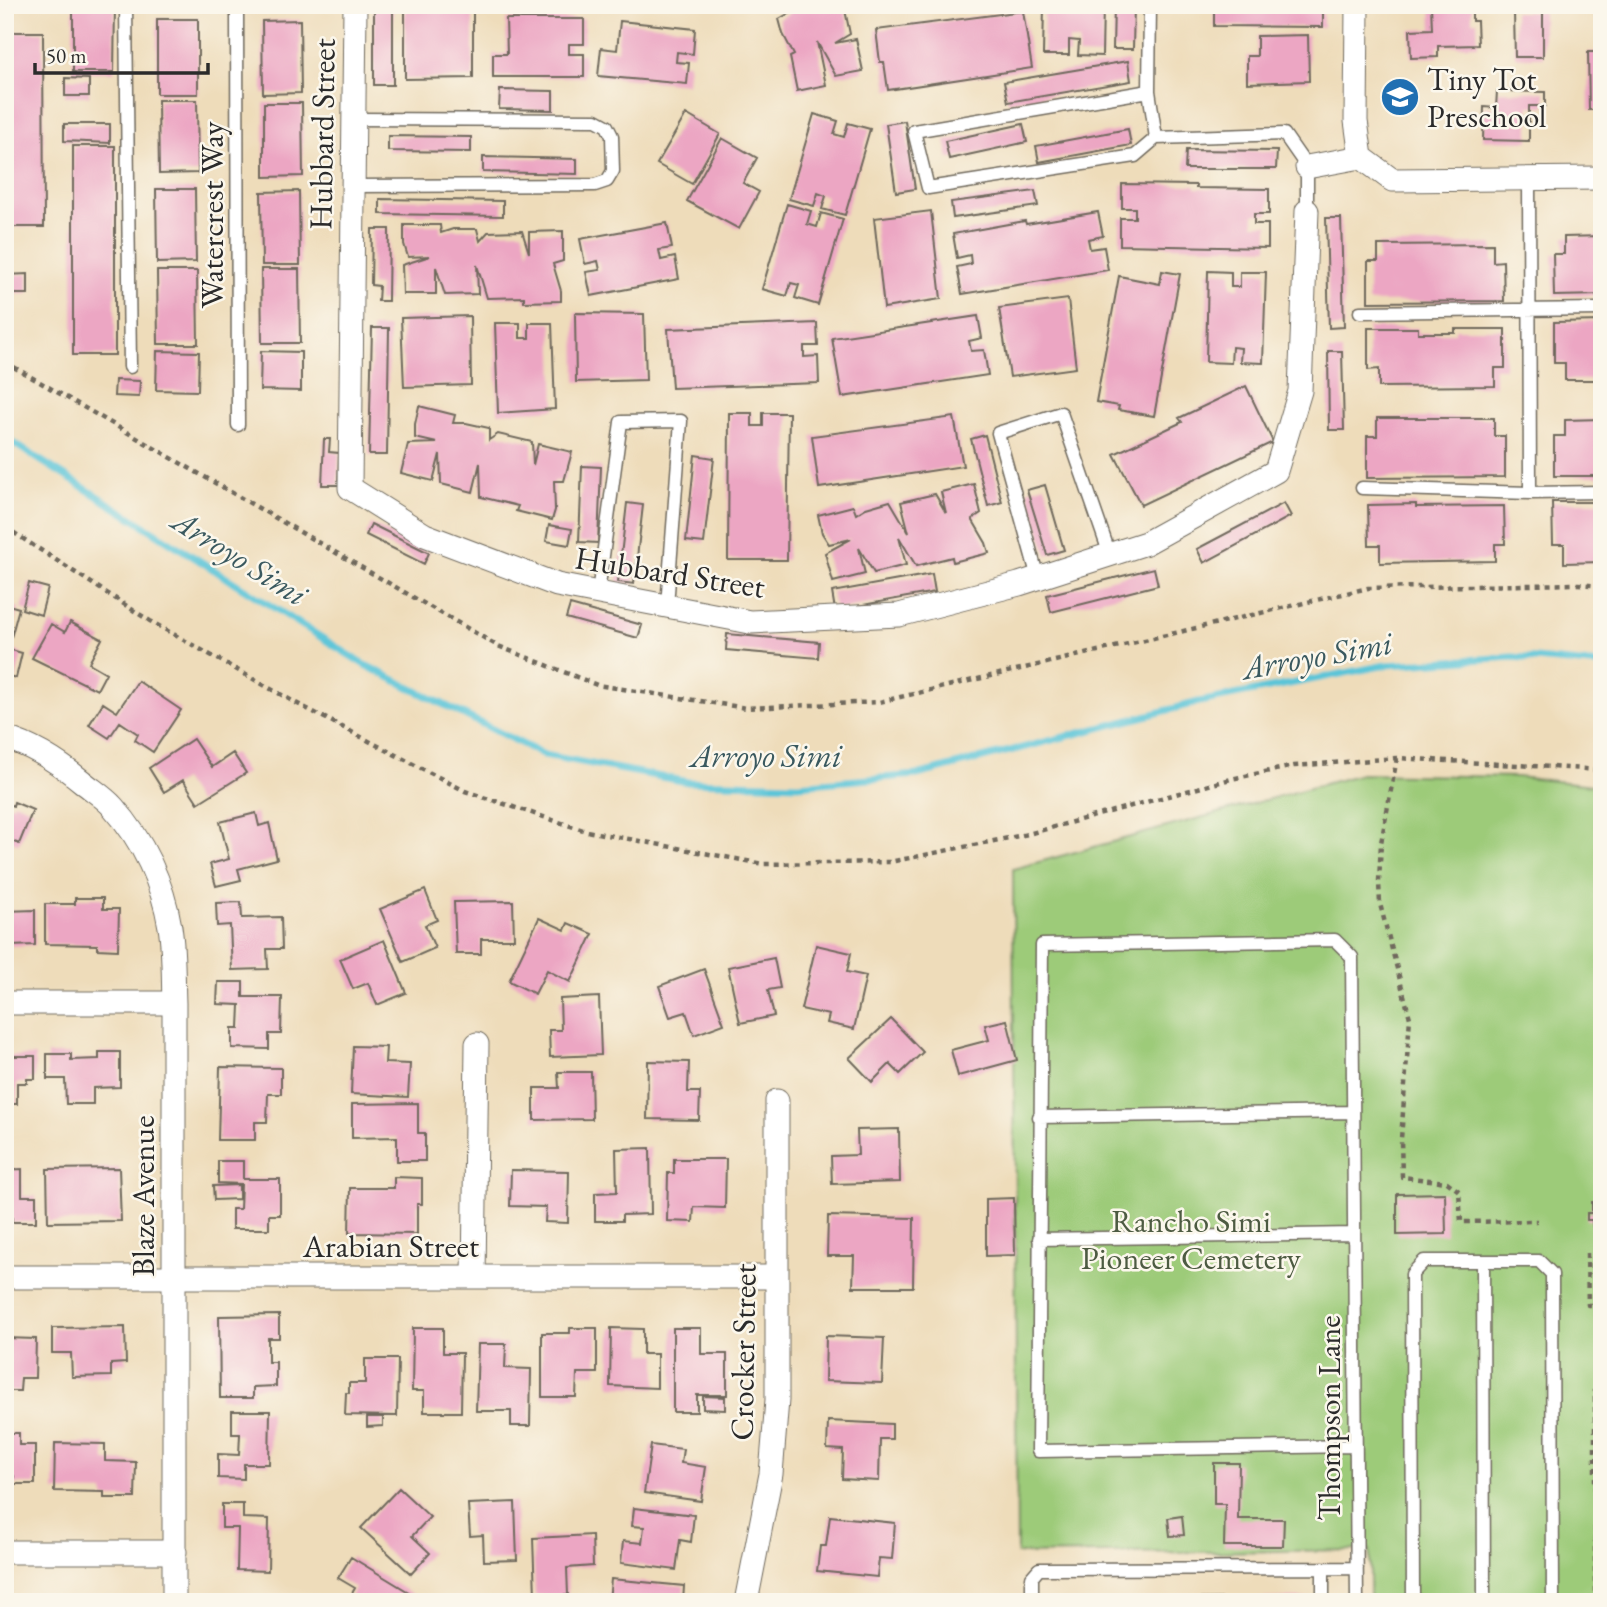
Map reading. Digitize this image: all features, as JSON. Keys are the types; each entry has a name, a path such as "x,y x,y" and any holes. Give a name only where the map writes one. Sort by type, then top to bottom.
{"street":[{"name":"Hubbard Street","path":"355,5 350,488 425,535 556,585 750,622 899,615 1038,578 1146,543 1276,471 1300,391 1307,211"},
{"path":"1357,5 1356,121 1361,157 1392,180 1602,178"},
{"path":"1307,167 1361,157"},
{"name":"Blaze Avenue","path":"5,738 22,743 71,772 112,806 135,835 152,868 163,895 171,930 174,1003 174,1602"},
{"path":"5,1003 174,1003"},
{"path":"474,1278 477,1044"},
{"name":"Crocker Street","path":"746,1602 771,1474 777,1400 777,1101"},
{"name":"Arabian Street","path":"5,1278 777,1278"},
{"path":"5,1552 175,1552"}],"lane":[{"path":"126,5 130,367"},
{"name":"Watercrest Way","path":"237,5 238,425"},
{"path":"1150,5 1149,91 1156,138"},
{"path":"1149,91 914,131 928,188 1135,156 1156,138 1284,134 1307,167 1307,211"},
{"path":"352,186 595,185 607,181 613,171 612,136 607,126 596,120 354,119"},
{"path":"1528,178 1530,493"},
{"path":"1360,312 1602,309"},
{"path":"1038,578 998,433 1060,413 1110,555"},
{"path":"598,593 621,422 681,421 667,606"},
{"path":"1362,488 1530,493 1602,492"},
{"name":"Thompson Lane","path":"1039,1117 1042,945 1335,940 1352,957 1357,1602"},
{"path":"1353,1112 1039,1117 1038,1451 1356,1446"},
{"path":"1039,1239 1354,1234"},
{"path":"1413,1602 1412,1274 1424,1261 1539,1261 1552,1274 1553,1602"},
{"path":"1483,1261 1484,1602"},
{"path":"1323,1568 1323,1602"},
{"path":"1032,1602 1032,1577 1039,1569 1357,1568"}],"path":[{"path":"5,527 150,621 296,703 465,791 586,831 763,864 890,862 1028,834 1231,779 1294,766 1397,758 1602,771"},
{"path":"1397,758 1381,843 1379,882 1380,904 1410,1018 1401,1139 1402,1177 1447,1182 1459,1191 1461,1222 1536,1221"},
{"path":"1587,1253 1588,1305 1602,1305"},
{"path":"1595,1602 1595,1509 1599,1466 1595,1390 1602,1385"},
{"path":"1595,1509 1602,1508"}],"green space":[{"name":"Rancho Simi Pioneer Cemetery","path":"1361,774 1517,777 1602,786 1602,1602 1370,1602 1370,1550 1017,1554 1013,869"}],"building":[{"path":"73,5 115,5 114,72 73,72"},
{"path":"374,5 393,5 393,85 374,85"},
{"path":"804,5 844,5 850,34 835,43 856,39 863,71 836,76 817,42 826,85 797,91 790,57 794,55 779,19"},
{"path":"878,5 915,5 915,7 879,12"},
{"path":"1044,5 1103,5 1102,56 1078,55 1079,41 1069,40 1069,55 1043,55"},
{"path":"1114,5 1134,5 1133,49 1113,49"},
{"path":"1214,5 1323,6 1323,27 1214,26"},
{"path":"1431,5 1472,5 1472,21 1477,21 1478,45 1438,46 1438,57 1411,58 1410,30 1432,29"},
{"path":"473,9 473,78 405,79 405,10"},
{"path":"1023,11 1032,68 888,90 884,62 880,62 876,30"},
{"path":"1514,12 1543,12 1543,57 1515,57"},
{"path":"157,19 198,19 198,94 157,94"},
{"path":"506,19 584,19 584,44 569,44 569,54 584,54 584,77 493,77 493,54 507,54"},
{"path":"300,20 301,93 263,94 262,21"},
{"path":"620,21 695,29 693,54 677,52 676,62 689,63 687,84 598,76 601,48 617,50"},
{"path":"5,32 43,32 44,227 5,227"},
{"path":"1308,35 1309,81 1247,83 1247,56 1257,56 1257,36"},
{"path":"1588,52 1602,52 1602,110 1589,110"},
{"path":"1128,61 1131,81 1008,102 1004,82"},
{"path":"65,78 89,79 89,96 65,96"},
{"path":"500,90 553,91 553,110 499,109"},
{"path":"1497,91 1545,92 1545,106 1529,106 1529,141 1483,140 1484,107 1496,108"},
{"path":"158,100 197,100 198,173 159,174"},
{"path":"264,103 302,103 303,176 264,177"},
{"path":"686,114 720,134 692,184 657,164"},
{"path":"814,114 838,121 834,134 844,137 848,123 870,129 845,215 822,209 826,196 818,193 814,206 789,199"},
{"path":"905,121 915,189 896,192 886,124"},
{"path":"64,124 110,124 110,143 64,141"},
{"path":"1023,124 1027,142 949,159 945,141"},
{"path":"1128,129 1131,145 1039,162 1036,146"},
{"path":"388,136 471,137 471,152 388,151"},
{"path":"722,138 757,158 743,183 759,192 739,229 687,201"},
{"path":"73,146 115,146 115,355 73,355"},
{"path":"1186,150 1277,151 1276,169 1185,169"},
{"path":"483,157 577,159 577,174 483,172"},
{"path":"1122,184 1269,189 1269,214 1254,214 1254,224 1268,224 1268,248 1120,245 1120,218 1135,218 1135,208 1122,208"},
{"path":"156,189 195,189 196,262 157,263"},
{"path":"299,191 300,265 262,265 261,192"},
{"path":"1035,191 1038,206 953,218 951,202"},
{"path":"380,199 503,201 503,216 380,214"},
{"path":"787,204 811,211 807,224 817,227 821,213 843,219 818,305 795,298 799,285 791,283 787,296 762,289"},
{"path":"931,211 941,299 884,308 874,218"},
{"path":"1098,212 1103,236 1088,239 1090,249 1104,247 1108,270 962,294 957,267 971,264 970,255 957,258 953,234"},
{"path":"1326,218 1341,218 1344,327 1329,328"},
{"path":"667,223 672,248 659,250 661,260 675,257 679,279 591,296 586,272 600,270 598,261 585,264 580,239"},
{"path":"404,225 440,225 441,233 453,229 477,229 480,241 488,232 522,231 529,253 529,232 563,231 563,261 553,264 561,291 561,301 524,302 524,297 487,298 477,265 478,294 445,295 436,267 436,294 403,294 402,265 430,256 408,257 404,244"},
{"path":"372,229 389,229 388,301 378,301 379,286 371,285"},
{"path":"1602,236 1602,295 1554,296 1553,254 1564,254 1564,237"},
{"path":"1493,244 1493,262 1503,261 1504,301 1368,302 1368,261 1378,261 1378,245"},
{"path":"261,269 299,269 300,343 262,343"},
{"path":"157,271 197,271 198,344 158,344"},
{"path":"1162,271 1180,274 1154,416 1118,410 1119,406 1096,402 1119,276 1160,284"},
{"path":"1208,271 1231,272 1231,287 1240,287 1240,272 1266,272 1263,363 1240,362 1241,348 1232,347 1231,363 1206,362"},
{"path":"28,274 28,294 5,294 5,275"},
{"path":"1068,299 1076,368 1010,377 999,308"},
{"path":"575,313 644,314 646,380 576,382"},
{"path":"470,316 471,385 404,387 401,318"},
{"path":"978,316 982,338 969,341 971,351 984,350 988,375 842,397 832,338"},
{"path":"1602,321 1602,380 1565,380 1565,363 1554,363 1554,322"},
{"path":"495,323 520,323 520,338 529,338 529,323 552,323 555,409 498,413"},
{"path":"817,323 818,346 804,346 804,357 818,356 819,383 672,388 668,329"},
{"path":"372,328 389,328 387,455 369,455"},
{"path":"1368,328 1418,328 1418,333 1455,333 1455,329 1505,329 1505,368 1495,368 1495,386 1379,387 1379,369 1368,370"},
{"path":"157,351 199,352 198,391 156,390"},
{"path":"261,351 301,352 301,391 260,390"},
{"path":"1328,351 1342,351 1344,430 1329,430"},
{"path":"115,380 140,381 139,397 114,396"},
{"path":"1246,386 1273,442 1141,505 1114,454 1182,422 1179,418"},
{"path":"419,406 455,415 453,423 489,428 489,440 498,434 532,442 533,465 538,444 572,452 564,481 554,481 555,510 552,520 516,511 518,506 481,497 480,463 473,492 441,484 440,454 433,481 401,473 408,444 437,443 415,438"},
{"path":"729,413 752,413 752,426 763,426 763,413 789,413 787,560 728,560"},
{"path":"954,417 963,466 819,488 812,436"},
{"path":"1377,418 1494,418 1494,436 1505,436 1505,477 1367,478 1367,436 1377,436"},
{"path":"1602,419 1602,476 1554,476 1554,436 1565,436 1565,420"},
{"path":"985,435 1002,502 988,506 971,439"},
{"path":"324,439 330,439 329,452 339,453 338,485 322,485"},
{"path":"695,455 714,458 704,543 686,541"},
{"path":"582,466 601,467 598,543 579,542"},
{"path":"974,484 981,513 972,519 989,553 953,562 952,557 916,566 899,537 906,565 874,573 859,548 865,574 833,582 825,553 851,539 829,544 822,533 818,515 853,506 856,514 890,501 909,533 901,502 935,494 946,513 941,492"},
{"path":"1045,485 1064,550 1047,555 1027,490"},
{"path":"1552,502 1602,502 1602,562 1564,563 1564,544 1553,544"},
{"path":"627,503 643,505 634,584 618,582"},
{"path":"1284,503 1291,516 1204,563 1197,549"},
{"path":"1416,504 1416,507 1504,506 1505,544 1495,544 1495,561 1380,563 1380,545 1369,545 1368,505"},
{"path":"371,524 429,553 424,564 366,535"},
{"path":"549,525 572,529 569,545 546,541"},
{"path":"1154,568 1158,585 1051,612 1047,595"},
{"path":"932,574 935,592 835,610 832,592"},
{"path":"29,583 48,588 41,615 22,609"},
{"path":"5,604 19,608 8,649 22,653 16,678 5,675"},
{"path":"570,605 642,625 638,638 566,618"},
{"path":"70,622 102,639 89,663 106,673 97,690 32,658 51,624 65,632"},
{"path":"727,634 819,642 818,658 726,650"},
{"path":"138,681 181,710 153,752 135,740 138,734 120,722 109,738 89,725 103,703 117,712"},
{"path":"193,739 212,767 233,753 246,773 198,803 183,780 164,792 149,768"},
{"path":"14,802 33,810 19,844 5,838 5,803 13,806"},
{"path":"256,813 259,826 269,823 277,859 238,869 241,880 216,886 210,864 229,859 220,822"},
{"path":"425,890 437,920 425,925 435,948 403,962 380,909"},
{"path":"75,898 103,898 103,909 119,909 118,950 97,949 97,945 45,944 45,904 75,904"},
{"path":"513,901 514,939 481,939 481,954 456,954 454,902"},
{"path":"241,902 242,918 281,917 282,949 267,949 268,969 232,970 230,925 217,926 216,903"},
{"path":"35,910 35,945 11,946 10,939 5,939 5,911"},
{"path":"539,918 565,930 568,923 593,934 570,982 547,970 535,994 509,981"},
{"path":"384,940 406,993 377,1005 368,983 353,989 340,959"},
{"path":"816,945 851,953 847,972 866,976 854,1029 827,1023 829,1015 801,1009"},
{"path":"774,958 780,988 768,990 774,1016 740,1023 728,967"},
{"path":"704,969 724,1024 694,1035 686,1012 670,1017 659,986"},
{"path":"218,982 243,982 243,997 282,997 281,1034 269,1034 269,1049 232,1048 232,1028 239,1028 240,1005 217,1004"},
{"path":"599,997 601,1055 550,1057 549,1030 561,1030 560,999"},
{"path":"891,1019 923,1052 900,1074 890,1064 872,1082 849,1058"},
{"path":"1007,1020 1017,1060 958,1076 951,1050 989,1040 985,1025"},
{"path":"353,1046 386,1047 385,1063 410,1064 408,1097 351,1094"},
{"path":"99,1052 120,1052 120,1087 93,1088 93,1104 66,1104 65,1079 47,1079 47,1054 71,1054 71,1060 99,1059"},
{"path":"5,1056 35,1056 35,1079 27,1079 27,1083 17,1083 17,1104 5,1104"},
{"path":"648,1061 689,1062 688,1092 700,1092 699,1120 647,1119"},
{"path":"220,1067 281,1068 281,1094 268,1094 267,1122 255,1122 255,1140 218,1140"},
{"path":"558,1072 591,1072 592,1119 534,1120 534,1088 559,1088"},
{"path":"418,1103 418,1133 425,1133 425,1161 397,1161 397,1137 352,1138 352,1104"},
{"path":"899,1129 900,1182 832,1184 831,1156 858,1155 857,1130"},
{"path":"650,1148 651,1214 622,1215 622,1221 595,1221 595,1193 617,1192 616,1149"},
{"path":"674,1159 726,1159 725,1208 694,1207 693,1222 667,1221 668,1173 674,1173"},
{"path":"218,1161 243,1161 243,1179 280,1179 280,1215 269,1215 269,1229 232,1229 232,1209 240,1209 241,1184 218,1183"},
{"path":"119,1168 121,1221 48,1222 47,1169"},
{"path":"22,1169 22,1196 36,1196 36,1222 12,1222 12,1200 5,1200 5,1170"},
{"path":"511,1170 569,1171 568,1223 545,1222 546,1207 510,1206"},
{"path":"394,1177 422,1178 422,1204 417,1204 417,1234 349,1233 350,1188 394,1188"},
{"path":"239,1185 239,1199 214,1200 213,1186"},
{"path":"1445,1193 1446,1234 1397,1235 1397,1194"},
{"path":"1014,1198 1015,1255 986,1256 986,1199"},
{"path":"1592,1202 1602,1202 1602,1229 1593,1229 1592,1220 1587,1220 1587,1213 1592,1213"},
{"path":"828,1216 914,1218 913,1287 853,1287 854,1256 827,1256"},
{"path":"279,1315 279,1338 268,1338 268,1362 276,1362 276,1386 253,1387 253,1398 220,1398 219,1316"},
{"path":"125,1327 126,1363 111,1364 111,1376 72,1377 71,1353 52,1353 52,1328"},
{"path":"413,1328 443,1328 443,1353 462,1353 461,1412 424,1412 424,1391 412,1391"},
{"path":"570,1328 597,1328 597,1373 577,1373 576,1397 542,1397 542,1333 570,1333"},
{"path":"611,1328 643,1329 643,1354 657,1354 657,1388 610,1386"},
{"path":"673,1328 701,1328 701,1354 727,1354 727,1395 697,1395 697,1412 673,1412"},
{"path":"826,1336 884,1338 882,1383 825,1381"},
{"path":"5,1338 36,1339 35,1378 21,1378 20,1391 5,1391"},
{"path":"478,1344 506,1344 505,1368 531,1369 530,1426 511,1426 511,1411 476,1411"},
{"path":"365,1359 398,1359 397,1416 345,1415 349,1383 365,1383"},
{"path":"703,1396 725,1397 725,1410 703,1409"},
{"path":"232,1411 270,1411 269,1464 244,1464 244,1479 218,1478 218,1454 239,1455 240,1434 232,1434"},
{"path":"367,1417 383,1417 383,1426 367,1427"},
{"path":"828,1421 892,1424 892,1439 880,1439 879,1481 842,1479 843,1450 827,1449"},
{"path":"5,1433 19,1433 19,1445 35,1445 35,1484 14,1484 14,1476 5,1476"},
{"path":"55,1443 105,1444 105,1461 136,1462 135,1498 104,1498 104,1492 54,1491"},
{"path":"651,1445 683,1449 681,1463 706,1467 701,1501 644,1493"},
{"path":"1214,1463 1239,1463 1238,1519 1284,1519 1283,1546 1224,1546 1225,1504 1214,1504"},
{"path":"399,1488 430,1517 412,1536 430,1553 411,1574 361,1528"},
{"path":"515,1502 517,1560 484,1561 483,1535 470,1536 468,1504"},
{"path":"222,1504 243,1504 243,1518 269,1519 268,1571 237,1570 238,1528 222,1528"},
{"path":"634,1508 694,1515 691,1542 680,1540 676,1570 621,1563 623,1541 642,1543 644,1527 632,1526"},
{"path":"830,1516 895,1523 892,1559 879,1558 877,1577 817,1571 820,1546 826,1546"},
{"path":"1182,1516 1184,1535 1170,1536 1168,1518"},
{"path":"592,1535 593,1566 567,1568 568,1595 535,1596 533,1538"},
{"path":"351,1557 425,1602 347,1602 355,1588 338,1578"},
{"path":"611,1579 684,1586 683,1602 609,1602"},
{"path":"269,1597 269,1602 231,1602 231,1598"},
{"path":"1314,1598 1314,1602 1145,1602 1145,1599"}],"waterway":[{"name":"Arroyo Simi","path":"5,438 365,665 544,755 688,782 798,785 917,775 1199,702 1386,665 1513,657 1602,665"}],"place":[{"name":"Tiny Tot Preschool","path":"1400,97"}]}
